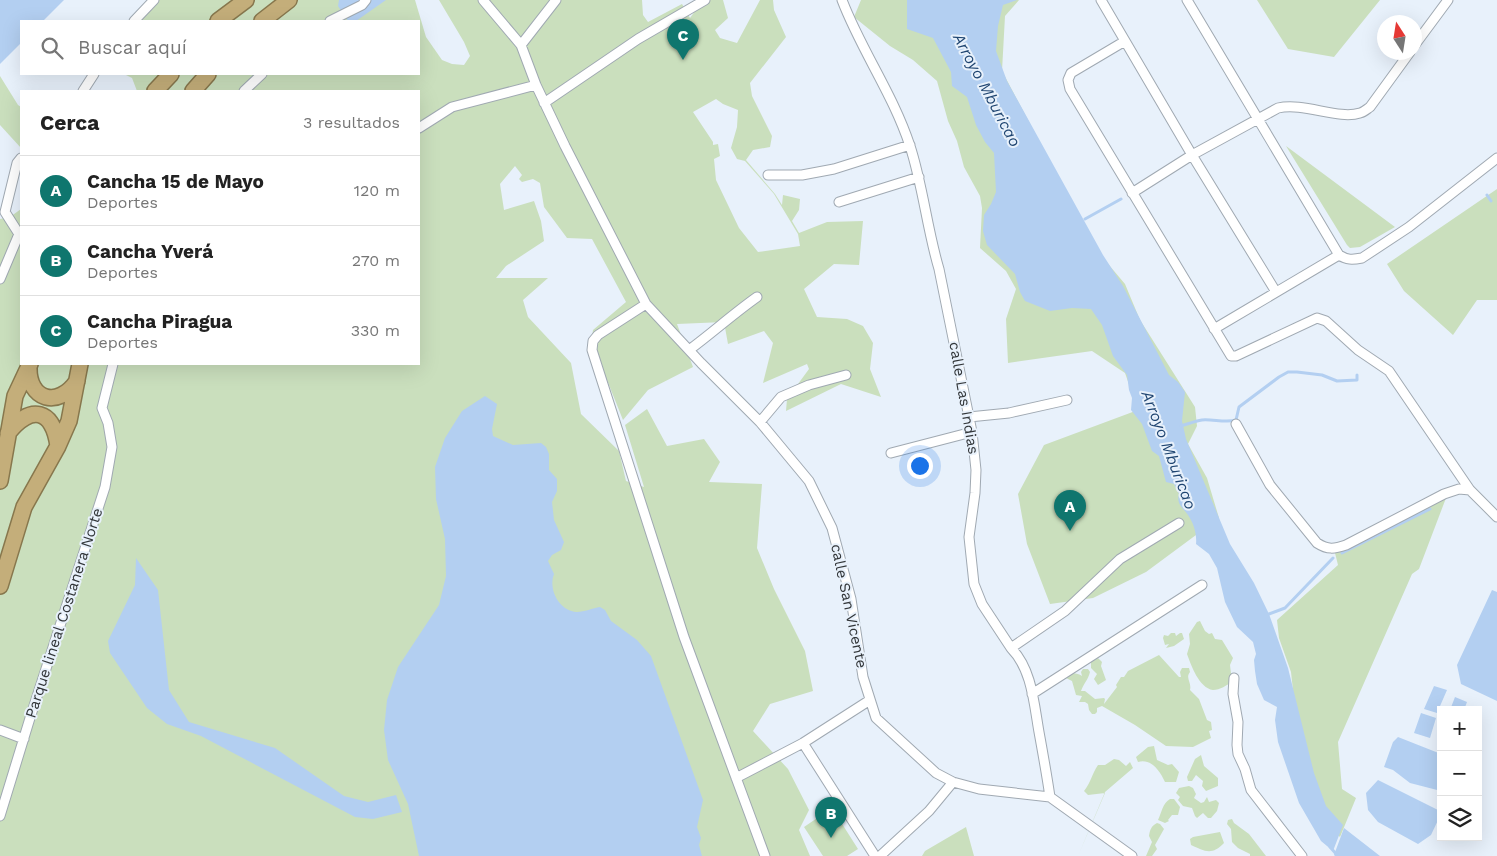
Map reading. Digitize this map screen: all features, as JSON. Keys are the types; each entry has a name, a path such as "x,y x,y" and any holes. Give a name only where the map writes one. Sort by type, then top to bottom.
{"highway":[{"path":"219,20 246,0"},
{"path":"263,20 289,0"},
{"path":"156,90 170,75"},
{"path":"194,90 207,75"},
{"path":"29,365 29,376 32,386 40,394 50,398 65,395 77,380"},
{"path":"0,481 15,396 29,365"},
{"path":"0,586 24,507 58,446 69,421 80,365"},
{"path":"8,433 17,422 26,417 35,414 44,416 52,423 57,433 58,446"}],"street":[{"path":"135,20 154,0"},
{"path":"332,20 362,5 366,0"},
{"path":"483,0 521,44 556,0"},
{"path":"544,103 638,39 705,0"},
{"name":"calle Las Indias","path":"842,0 860,43 884,85 910,145 919,177 931,243 972,432 976,470 976,493 969,536 974,584 982,604 1017,654 1026,672 1032,694 1050,797"},
{"path":"1101,0 1192,155 1276,292"},
{"path":"1187,0 1338,255 1346,259 1362,258 1409,227 1497,158"},
{"path":"1422,35 1448,0"},
{"path":"1125,41 1071,72 1068,80 1070,89 1231,356 1236,356 1317,318 1326,321 1358,350 1389,371 1473,493 1497,517"},
{"name":"calle San Vicente","path":"521,44 544,103 646,304 760,422 809,481 832,528 851,599 863,677 876,718 936,773 953,782 979,789 1050,797"},
{"path":"1132,193 1192,155 1278,108 1288,106 1351,115 1362,113 1370,107 1404,60"},
{"path":"84,90 93,75"},
{"path":"245,90 261,75"},
{"path":"420,127 452,107 536,85"},
{"path":"768,175 802,175 834,169 910,145"},
{"path":"0,279 19,234 5,212 17,163 20,159"},
{"path":"839,202 919,177"},
{"path":"1214,329 1338,255"},
{"path":"689,350 757,297"},
{"path":"646,304 598,335 593,341 592,350 684,637 765,856"},
{"name":"Parque lineal Costanera Norte","path":"0,816 105,487 112,447 108,423 102,408 113,365"},
{"path":"760,422 781,397 808,385 846,375"},
{"path":"969,417 1009,413 1067,400"},
{"path":"1236,424 1270,485 1317,543 1325,548 1334,549 1346,545 1444,494 1459,489 1473,493"},
{"path":"891,453 972,432"},
{"path":"1011,648 1065,611 1120,559 1179,523"},
{"path":"1032,694 1202,585"},
{"path":"1234,678 1233,694 1238,722 1236,745 1251,790 1302,856"},
{"path":"736,778 803,743 870,700"},
{"path":"0,730 24,739"},
{"path":"803,743 875,856"},
{"path":"880,856 929,811 953,782"},
{"path":"1050,797 1132,856"}],"green space":[{"path":"149,0 415,0 426,37 442,60 452,64 464,65 470,56 464,42 439,0 642,0 643,15 648,22 682,4 690,18 703,0 723,0 728,18 715,30 720,38 737,43 760,0 773,0 774,10 786,37 750,83 752,96 772,136 770,147 753,150 746,160 775,194 782,205 783,195 800,199 799,210 792,221 799,233 827,222 863,221 859,265 834,264 804,289 817,317 847,319 863,326 873,343 870,369 881,397 841,384 786,411 787,399 809,369 807,364 763,383 773,343 764,331 728,344 724,322 677,324 693,367 648,390 623,420 607,380 589,357 593,330 626,302 592,239 567,238 544,207 540,183 533,179 522,182 519,179 522,175 515,166 500,184 504,210 534,201 541,221 544,241 506,266 496,278 548,278 523,300 528,317 571,363 581,414 619,451 626,481 644,487 625,425 647,409 667,446 704,439 720,462 709,482 762,484 757,548 774,589 805,651 813,691 770,704 753,731 788,769 809,810 799,830 810,856 0,856 0,219 10,217 20,210 20,233 11,239 20,244 20,365 420,365 420,90 137,90 132,78 126,75 420,75 420,20 134,20","holes":["716,99 738,110 737,127 731,148 737,159 745,161 774,194 798,234 800,246 758,252 739,228 716,180 714,159 720,156 718,144 713,145 713,142 693,112"]},
{"path":"861,0 1019,0 1005,16 1002,71 1098,252 1125,284 1140,320 1195,407 1197,426 1188,444 1207,478 1219,518 1146,572 1093,598 1050,604 1027,544 1018,494 1044,445 1138,410 1125,373 1092,351 1008,363 1006,319 1016,289 1006,271 980,248 982,208 980,196 964,167 937,81 913,60 890,46 854,17"},
{"path":"1257,0 1380,0 1334,57 1288,49"},
{"path":"0,76 20,106 20,147 0,125"},
{"path":"1286,146 1395,227 1360,247 1350,248"},
{"path":"1497,189 1497,300 1477,300 1453,335 1404,291 1387,264"},
{"path":"1444,494 1446,498 1419,569 1412,574 1338,742 1342,789 1356,798 1340,837 1330,827 1296,718 1291,672 1279,638 1277,620 1338,565 1334,549"},
{"path":"1200,621 1205,631 1209,634 1212,633 1215,639 1222,640 1233,658 1230,665 1232,682 1218,689 1208,688 1200,681 1187,654 1190,644 1189,634 1197,622"},
{"path":"1171,633 1175,633 1176,636 1182,633 1184,639 1174,646 1166,648 1169,644 1165,645 1164,635 1168,636"},
{"path":"1159,655 1179,677 1181,677 1180,672 1182,668 1189,668 1190,690 1199,699 1207,720 1211,722 1212,730 1209,731 1211,738 1193,747 1166,746 1102,706 1097,708 1095,714 1092,714 1088,704 1079,702 1082,696 1076,695 1072,681 1066,678 1066,676 1074,673 1082,676 1081,672 1083,669 1088,669 1090,672 1081,691 1085,691 1095,699 1104,698 1104,704 1117,687 1116,685 1121,677 1124,677 1128,671"},
{"path":"1098,658 1102,662 1101,666 1106,680 1098,685 1094,679 1097,674 1091,668 1091,662"},
{"path":"1154,746 1157,760 1168,765 1172,764 1179,772 1176,782 1165,782 1154,766 1143,761 1138,762 1136,757 1148,747"},
{"path":"1201,755 1204,766 1218,778 1218,786 1206,791 1202,786 1203,781 1196,775 1192,781 1188,781 1187,777 1195,759"},
{"path":"1114,759 1119,760 1126,766 1130,762 1133,768 1105,793 1088,795 1084,791 1098,765 1105,765"},
{"path":"1189,786 1193,788 1196,794 1194,798 1201,803 1207,797 1209,802 1216,800 1219,803 1217,811 1211,818 1208,818 1203,813 1197,818 1192,808 1183,806 1178,800 1180,797 1176,793 1179,788"},
{"path":"1170,799 1174,799 1180,807 1178,815 1172,815 1169,821 1165,823 1158,820 1164,806"},
{"path":"832,808 858,849 847,856 823,856 804,827"},
{"path":"1232,819 1234,823 1249,834 1266,856 1250,856 1250,854 1238,848 1232,842 1231,829 1227,824 1228,820"},
{"path":"1157,823 1164,829 1155,845 1157,849 1152,856 1146,856 1152,842 1149,836 1150,830"},
{"path":"966,827 974,856 922,856 925,851"},
{"path":"1220,832 1224,843 1216,850 1208,851 1191,845 1190,839 1193,837"}],"water":[{"path":"0,0 64,0 44,20 20,20 20,44 0,64"},
{"path":"339,0 386,0 357,20 347,20 338,6"},
{"path":"907,0 1017,0 1003,5 998,26 996,51 1007,81 1103,255 1123,286 1169,375 1178,382 1185,392 1182,421 1186,439 1230,544 1254,583 1269,614 1288,668 1314,773 1326,806 1343,825 1333,851 1321,841 1299,803 1278,742 1275,720 1277,707 1264,700 1257,684 1254,660 1256,654 1253,642 1237,627 1225,602 1217,568 1209,554 1196,544 1193,525 1179,503 1179,494 1174,484 1166,482 1159,456 1152,451 1142,424 1131,410 1132,398 1127,375 1113,356 1102,325 1091,309 1072,308 1050,311 1025,301 1020,292 1015,274 987,245 983,231 984,215 996,192 994,153 985,142 976,125 967,97 952,86 951,72 933,38 907,29"},
{"path":"485,396 497,404 492,429 493,436 513,445 541,443 546,447 549,454 549,470 557,479 557,491 552,502 554,520 564,542 561,550 552,555 548,561 554,574 553,586 556,598 565,608 571,611 580,612 600,607 605,610 611,621 637,640 651,656 703,800 697,827 701,838 699,845 702,856 419,856 408,804 388,760 384,730 387,700 398,667 439,605 446,576 445,539 436,499 435,467 445,438 462,411"},
{"path":"136,558 158,590 169,690 189,722 275,748 344,796 368,802 396,795 402,812 373,819 355,817 201,736 167,724 147,708 110,653 108,641 135,585"},
{"path":"1492,590 1497,592 1497,701 1461,684 1457,665"},
{"path":"1434,686 1447,690 1440,706 1437,706 1437,713 1424,709"},
{"path":"1455,697 1467,702 1466,706 1452,706"},
{"path":"1421,713 1436,718 1430,738 1414,733"},
{"path":"1398,737 1437,752 1437,790 1410,783 1393,770 1384,767 1393,742"},
{"path":"1378,780 1437,810 1437,822 1431,835 1418,844 1378,822 1368,810 1366,793"},
{"path":"1344,828 1380,856 1335,856"}],"waterway":[{"path":"1487,195 1491,201"},
{"path":"1085,219 1121,199"},
{"path":"1181,426 1202,420 1236,420 1239,407 1288,372 1322,375 1337,381 1357,380 1357,375"},
{"path":"1342,553 1430,509"},
{"path":"1269,614 1285,608 1333,558"},
{"name":"Arroyo Mburicao","path":"1330,847 1338,856"}],"place":[{"name":"Cancha Piragua","path":"683,60"},
{"name":"Cancha 15 de Mayo","path":"1070,531"},
{"name":"Cancha Yverá","path":"831,838"}]}
